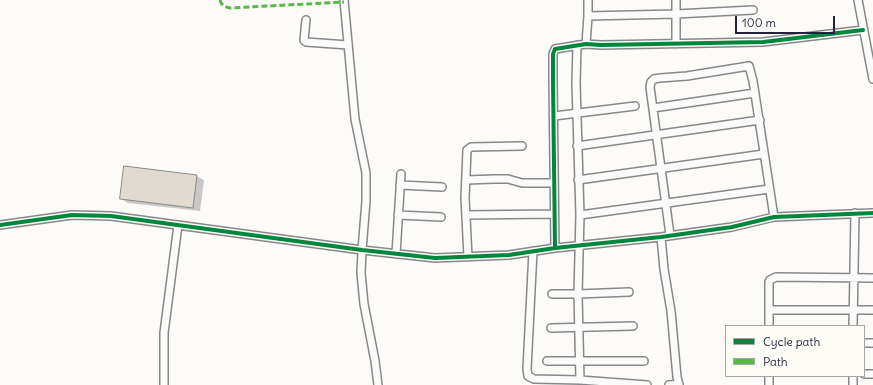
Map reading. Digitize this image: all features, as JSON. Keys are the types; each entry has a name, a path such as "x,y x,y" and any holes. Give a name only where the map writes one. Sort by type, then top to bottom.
{"street":[{"path":"344,0 355,119 366,173 365,218 361,273 364,304 378,385"},
{"path":"586,44 588,0"},
{"path":"676,0 676,44"},
{"path":"858,0 863,30 870,49 873,79"},
{"path":"588,16 753,10"},
{"path":"306,20 304,39 306,42 348,45"},
{"path":"555,248 554,51 558,47 586,44 763,42 863,30"},
{"path":"577,45 576,113 580,215 578,245 580,380"},
{"path":"670,235 653,108 651,82 654,79 687,76 747,66 750,68 760,120 774,217"},
{"path":"653,108 754,93"},
{"path":"554,116 634,106"},
{"path":"578,146 760,120"},
{"path":"468,257 465,198 468,148 522,146"},
{"path":"578,180 764,154"},
{"path":"396,254 401,174"},
{"path":"466,180 495,179 522,183 554,183"},
{"path":"400,185 442,187"},
{"path":"580,215 769,189"},
{"path":"0,225 80,216 111,216 362,250 434,258 509,256 555,248 661,237 736,226 774,217 873,213"},
{"path":"466,215 554,214"},
{"path":"853,325 855,214"},
{"path":"398,215 441,217"},
{"path":"164,385 164,333 178,225"},
{"path":"661,237 679,384 669,385"},
{"path":"533,251 527,374 530,378 548,382 580,380 647,385"},
{"path":"769,325 769,282 772,278 873,278"},
{"path":"552,294 629,292"},
{"path":"770,310 873,310"},
{"path":"551,328 632,326"},
{"path":"548,361 644,361"}],"building":[{"path":"124,166 197,175 193,208 120,199"}],"marked path":[{"path":"220,0 224,6 230,8 344,2"}],"cycle path":[{"path":"555,248 553,80 553,54 555,49 586,44 763,42 863,30"},
{"path":"0,225 72,215 111,216 362,250 435,258 509,255 555,248 661,237 732,227 774,217 873,213"}]}
